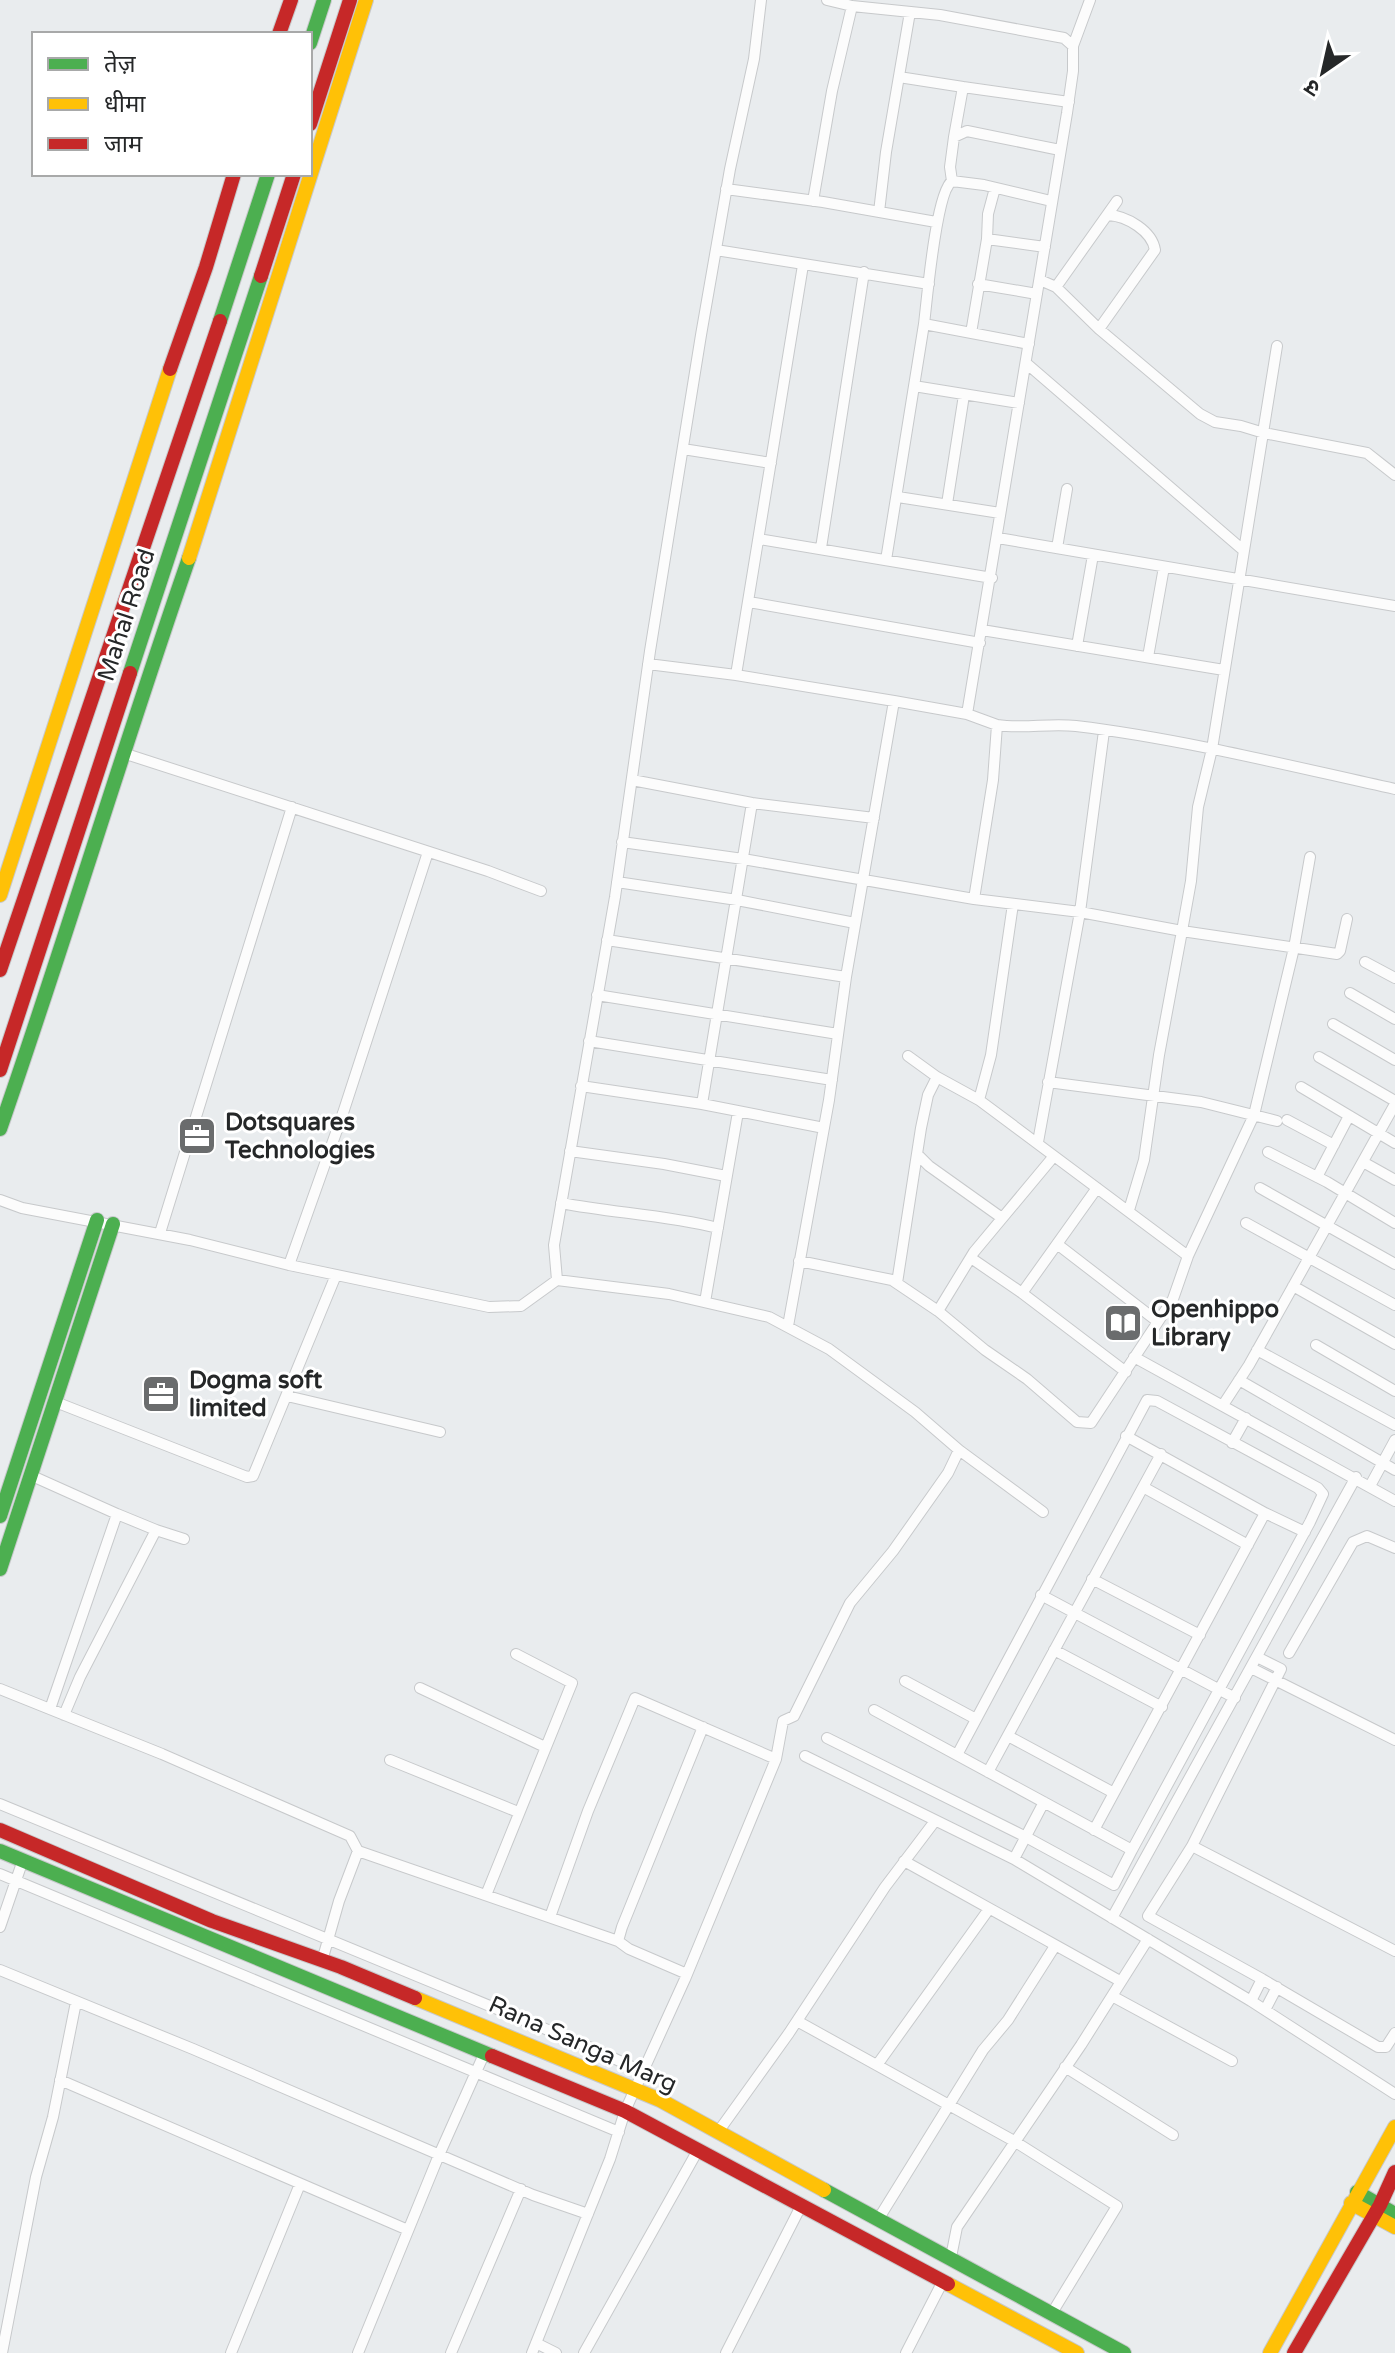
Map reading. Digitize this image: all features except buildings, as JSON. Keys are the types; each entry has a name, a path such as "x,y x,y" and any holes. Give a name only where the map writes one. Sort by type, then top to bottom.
{"main road":[{"path":"280,32 291,0"},
{"path":"312,37 324,0"},
{"path":"312,118 350,0"},
{"path":"312,171 366,0"},
{"path":"0,895 233,176"},
{"name":"Mahal Road","path":"0,970 267,176"},
{"name":"Mahal Road","path":"0,1070 293,176"},
{"path":"0,1129 194,545 310,176"},
{"path":"0,1516 97,1220"},
{"path":"0,1569 113,1224"},
{"name":"Rana Sanga Marg","path":"0,1830 212,1921 481,2023 637,2090 1124,2353"},
{"name":"Rana Sanga Marg","path":"0,1851 625,2111 1067,2351"},
{"path":"1270,2353 1395,2127"},
{"path":"1294,2353 1395,2172"},
{"path":"1354,2198 1376,2210 1395,2227"},
{"path":"1376,2210 1395,2214"}],"street":[{"path":"557,1280 554,1245 617,882 648,664 726,189 754,59 761,0"},
{"path":"827,0 1064,38 1073,46"},
{"path":"967,714 1069,102 1073,46 1090,0"},
{"path":"813,201 832,91 852,6"},
{"path":"879,212 910,12"},
{"path":"899,77 1069,102"},
{"path":"952,181 950,167 963,87"},
{"path":"954,137 967,131 1060,150"},
{"path":"886,560 937,237 936,222 945,186 952,181 1051,201"},
{"path":"971,333 987,239 988,214 995,188"},
{"path":"726,189 936,222"},
{"path":"1056,287 1117,201"},
{"path":"1099,329 1155,250 1154,244 1133,223 1108,215"},
{"path":"987,239 1045,247"},
{"path":"716,250 929,284"},
{"path":"736,675 803,265"},
{"path":"821,548 864,272"},
{"path":"1040,280 1056,287 1099,329 1200,414 1215,422 1367,453 1395,475"},
{"path":"978,284 1037,294"},
{"path":"924,324 1029,344"},
{"path":"1129,1210 1144,1160 1159,1055 1191,881 1198,807 1212,749 1277,346"},
{"path":"1026,363 1243,550"},
{"path":"914,386 1019,403"},
{"path":"947,504 964,395"},
{"path":"683,449 771,463"},
{"path":"1057,548 1067,489"},
{"path":"898,497 1000,513"},
{"path":"998,538 1395,606"},
{"path":"759,539 992,578"},
{"path":"1077,646 1093,555"},
{"path":"1148,657 1164,567"},
{"path":"749,602 980,643"},
{"path":"982,630 1224,670"},
{"path":"648,664 894,701 967,714 1016,728 1049,724 1212,749 1395,789"},
{"path":"788,1326 894,701"},
{"path":"974,899 993,780 997,725"},
{"path":"1038,1142 1080,912 1104,731"},
{"path":"123,753 541,891"},
{"path":"632,780 752,803 874,818"},
{"path":"702,1104 752,803"},
{"path":"160,1233 292,807"},
{"path":"622,842 1337,954 1347,919"},
{"path":"289,1265 343,1113 428,852"},
{"path":"799,1261 897,1283 1027,1379 1077,1422 1091,1423 1173,1299 1188,1256 1254,1115 1294,948 1310,857"},
{"path":"617,882 737,900 855,923"},
{"path":"979,1100 991,1055 1013,904"},
{"path":"607,940 846,977"},
{"path":"1365,962 1395,978"},
{"path":"1350,993 1395,1019"},
{"path":"597,995 838,1034"},
{"path":"1333,1024 1395,1060"},
{"path":"589,1041 832,1080"},
{"path":"908,1056 937,1077 979,1100 1038,1142 1188,1256"},
{"path":"1223,1405 1328,1227 1395,1102 1319,1057"},
{"path":"897,1283 928,1095 937,1077"},
{"path":"1048,1082 1201,1102 1282,1120 1334,1145"},
{"path":"581,1086 702,1104 824,1128"},
{"path":"1301,1087 1395,1143"},
{"path":"705,1302 738,1112"},
{"path":"1317,1177 1349,1116"},
{"path":"570,1151 726,1176"},
{"path":"1268,1152 1395,1223"},
{"path":"918,1155 1002,1218"},
{"path":"938,1311 971,1258 1054,1156"},
{"path":"1363,1162 1395,1180"},
{"path":"1022,1293 1097,1188"},
{"path":"1260,1188 1395,1264"},
{"path":"0,1200 22,1208 160,1233 289,1265 489,1307 521,1306 557,1280 669,1294 769,1317 829,1349 1043,1512"},
{"path":"561,1203 615,1213 680,1219 718,1228"},
{"path":"1246,1223 1395,1305"},
{"path":"1057,1244 1157,1321"},
{"path":"971,1258 1126,1372"},
{"path":"53,1401 247,1477 253,1476 336,1275"},
{"path":"1293,1286 1395,1344"},
{"path":"1316,1345 1395,1391"},
{"path":"1257,1350 1395,1425"},
{"path":"1134,1357 1395,1501"},
{"path":"1239,1380 1395,1470"},
{"path":"287,1396 440,1432"},
{"path":"827,1738 1026,1837 1114,1885 1323,1494 1318,1488 1157,1401 1147,1400 957,1755"},
{"path":"1232,1443 1246,1418"},
{"path":"1126,1436 1305,1532"},
{"path":"1370,1486 1395,1440"},
{"path":"556,2353 534,2348 625,2111 687,1974 776,1759 783,1721 794,1716 823,1652 850,1603 893,1551 948,1473 959,1450"},
{"path":"988,1772 1161,1454"},
{"path":"30,1475 117,1514 184,1539"},
{"path":"1112,1918 1356,1477"},
{"path":"1143,1487 1248,1545"},
{"path":"1094,1830 1265,1513"},
{"path":"50,1709 117,1514"},
{"path":"64,1715 80,1677 156,1530"},
{"path":"1289,1653 1353,1542 1367,1536 1395,1548"},
{"path":"1092,1579 1200,1635"},
{"path":"1041,1595 1235,1698"},
{"path":"1054,1650 1162,1707"},
{"path":"486,1895 572,1683 516,1654"},
{"path":"1257,1657 1281,1669 1192,1846 1148,1916 1378,2047 1386,2047 1395,2033"},
{"path":"1251,1668 1395,1740"},
{"path":"905,1681 976,1719"},
{"path":"420,1688 545,1747"},
{"path":"0,1689 350,1836 358,1851 618,1941 629,1949 687,1974"},
{"path":"550,1917 588,1811 635,1698 776,1759"},
{"path":"874,1710 1132,1850"},
{"path":"618,1941 703,1727"},
{"path":"1008,1736 1114,1793"},
{"path":"805,1756 1014,1859 1251,2001 1395,2094"},
{"path":"390,1760 518,1812"},
{"path":"1014,1859 1044,1802"},
{"path":"0,1804 328,1941 357,1950 643,2072"},
{"path":"718,2132 904,1861 935,1821"},
{"path":"1192,1846 1395,1951"},
{"path":"322,1961 358,1851"},
{"path":"0,1927 23,1860"},
{"path":"904,1861 1120,1981"},
{"path":"0,1874 619,2132"},
{"path":"877,2065 989,1909"},
{"path":"951,2257 957,2227 1148,1939"},
{"path":"879,2218 983,2050 1008,2020 1055,1946"},
{"path":"0,1970 439,2155 588,2214"},
{"path":"1251,2001 1262,1979"},
{"path":"1265,2010 1277,1987"},
{"path":"1112,1996 1232,2061"},
{"path":"4,2351 36,2177 53,2117 76,2002"},
{"path":"797,2021 1014,2141 1117,2206 1052,2313"},
{"path":"358,2353 485,2052"},
{"path":"1065,2067 1173,2135"},
{"path":"60,2080 408,2230"},
{"path":"584,2353 698,2150"},
{"path":"231,2353 300,2184"},
{"path":"451,2353 521,2189"},
{"path":"726,2353 801,2206"},
{"path":"906,2353 943,2281"}],"traffic: fast":[{"path":"312,37 324,0"},
{"path":"220,321 267,176"},
{"path":"130,673 261,276"},
{"path":"0,1129 189,558"},
{"path":"0,1516 97,1220"},
{"path":"0,1569 113,1224"},
{"path":"0,1851 492,2056"},
{"path":"824,2190 1124,2353"},
{"path":"1357,2192 1395,2214"}],"traffic: slow":[{"path":"312,170 366,0"},
{"path":"189,558 310,176"},
{"path":"0,895 170,369"},
{"path":"415,1998 660,2100 824,2190"},
{"path":"1270,2353 1395,2127"},
{"path":"1351,2203 1395,2227"},
{"path":"948,2284 1077,2353"}],"traffic: jam":[{"path":"280,32 291,0"},
{"path":"312,118 350,0"},
{"path":"170,369 233,176"},
{"path":"261,276 293,176"},
{"path":"0,970 220,321"},
{"path":"0,1070 130,673"},
{"path":"0,1830 212,1921 341,1967 415,1998"},
{"path":"492,2056 625,2111 948,2284"},
{"path":"1294,2353 1380,2205 1395,2172"}],"place":[{"name":"Dotsquares Technologies","path":"197,1136"},
{"name":"Openhippo Library","path":"1123,1323"},
{"name":"Dogma soft limited","path":"161,1394"}]}
